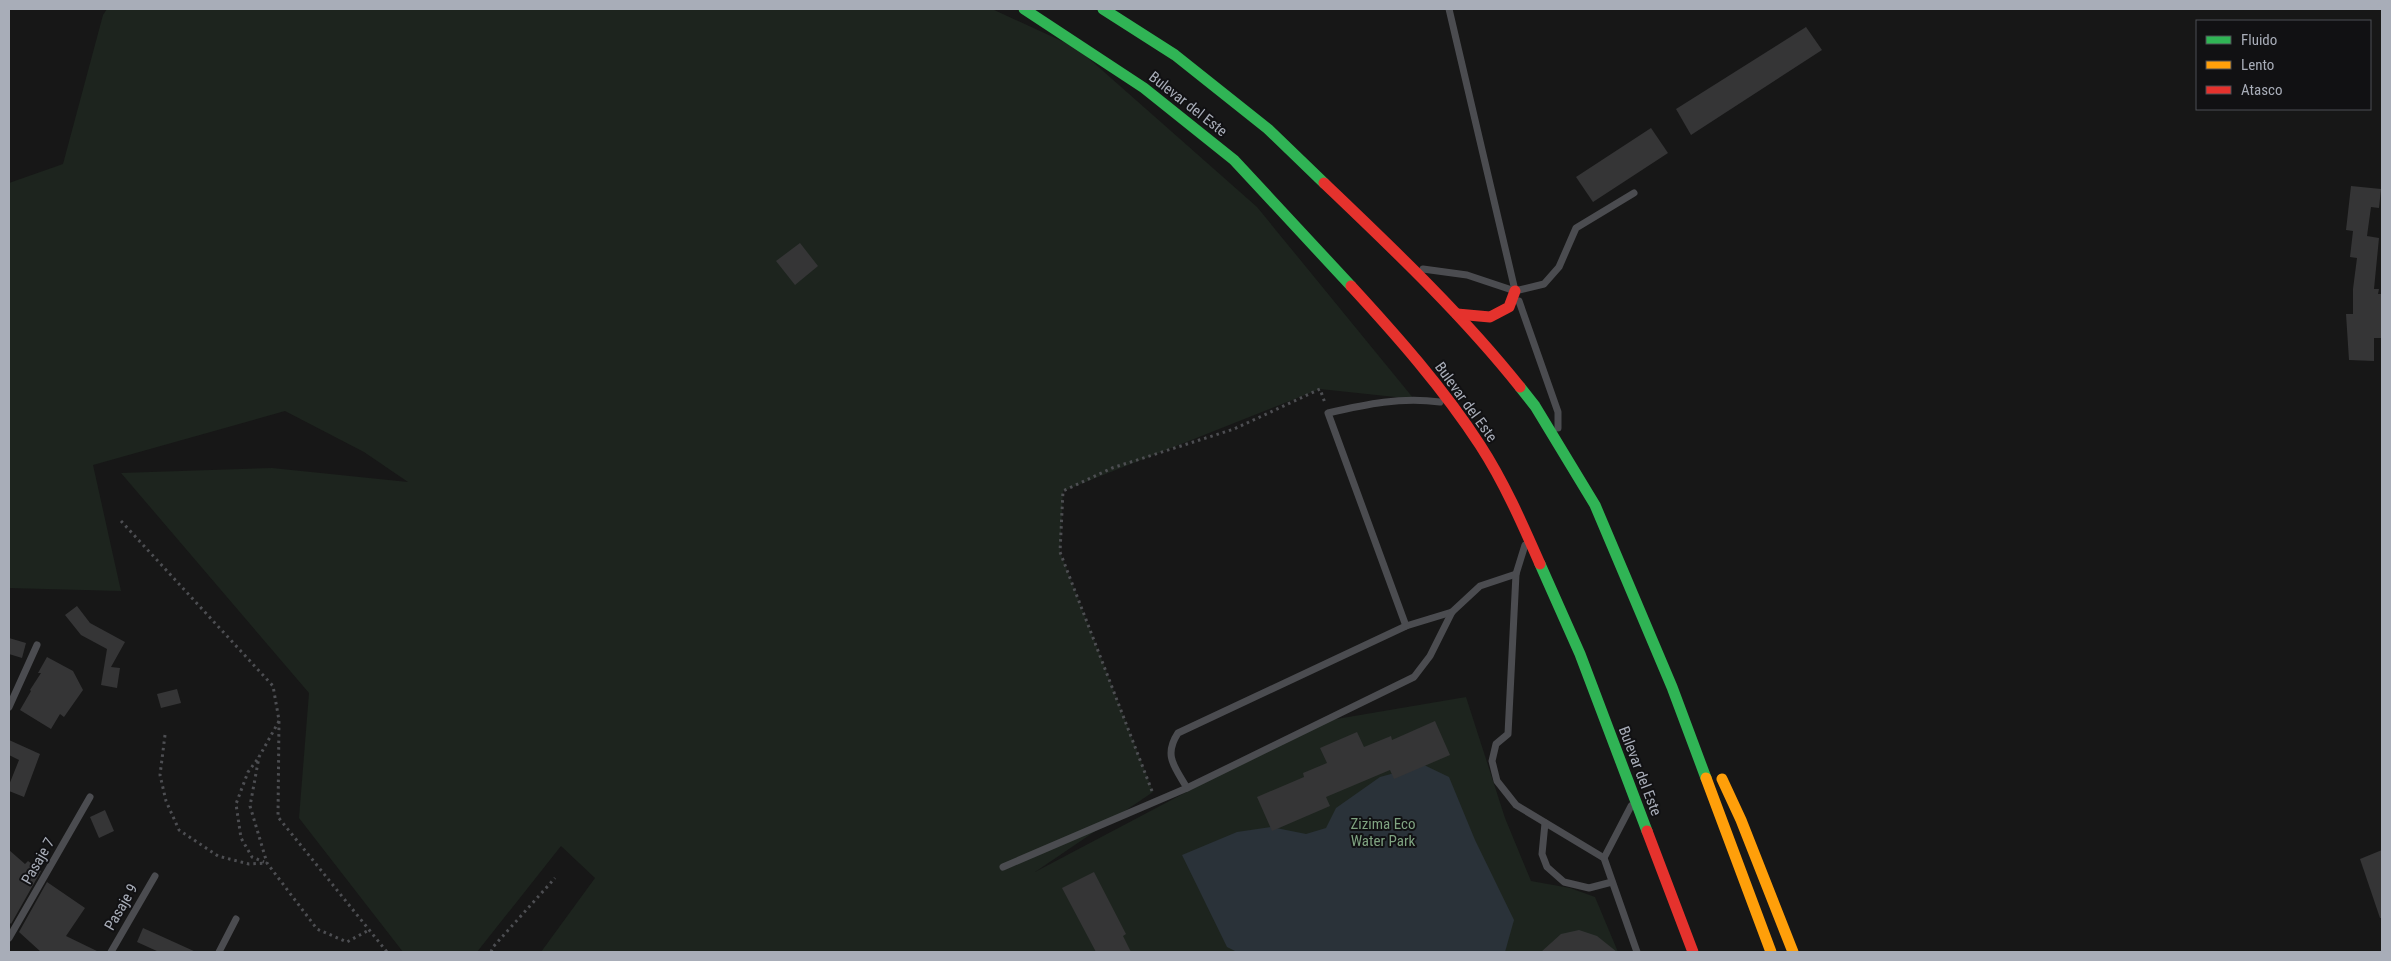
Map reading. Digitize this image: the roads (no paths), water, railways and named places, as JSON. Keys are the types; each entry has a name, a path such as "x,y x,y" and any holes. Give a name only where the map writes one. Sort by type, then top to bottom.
{"highway":[{"name":"Bulevar del Este","path":"1024,9 1144,88 1234,160 1408,348 1480,445 1528,535 1580,654 1693,952"},
{"name":"Bulevar del Este","path":"1103,9 1175,55 1268,130 1413,268 1457,314 1523,391 1558,443 1595,506 1672,687 1771,952"},
{"path":"1457,314 1490,317 1509,307 1515,291"},
{"path":"1672,687 1741,820 1793,952"}],"lane":[{"path":"1450,9 1515,291 1558,412 1558,443"},
{"path":"1413,268 1467,275 1515,291 1544,284 1559,267 1576,228 1634,193"},
{"path":"1406,626 1328,413 1397,399 1450,403"},
{"path":"1528,535 1516,574 1508,734 1496,744 1492,760 1497,781 1516,805 1604,858 1637,952"},
{"path":"1003,866 1188,788 1414,677 1430,656 1452,612 1480,586 1516,574"},
{"path":"1188,788 1170,758 1172,742 1178,733 1406,626 1452,612"},
{"path":"9,707 37,645"},
{"name":"Pasaje 7","path":"9,938 90,797"},
{"path":"1604,858 1634,798"},
{"path":"1545,823 1542,854 1547,867 1564,882 1590,888 1612,882"},
{"name":"Pasaje 9","path":"111,952 155,876"},
{"path":"219,952 236,919"}],"park label":[{"name":"Zizima Eco Water Park","path":"1383,832"}]}
